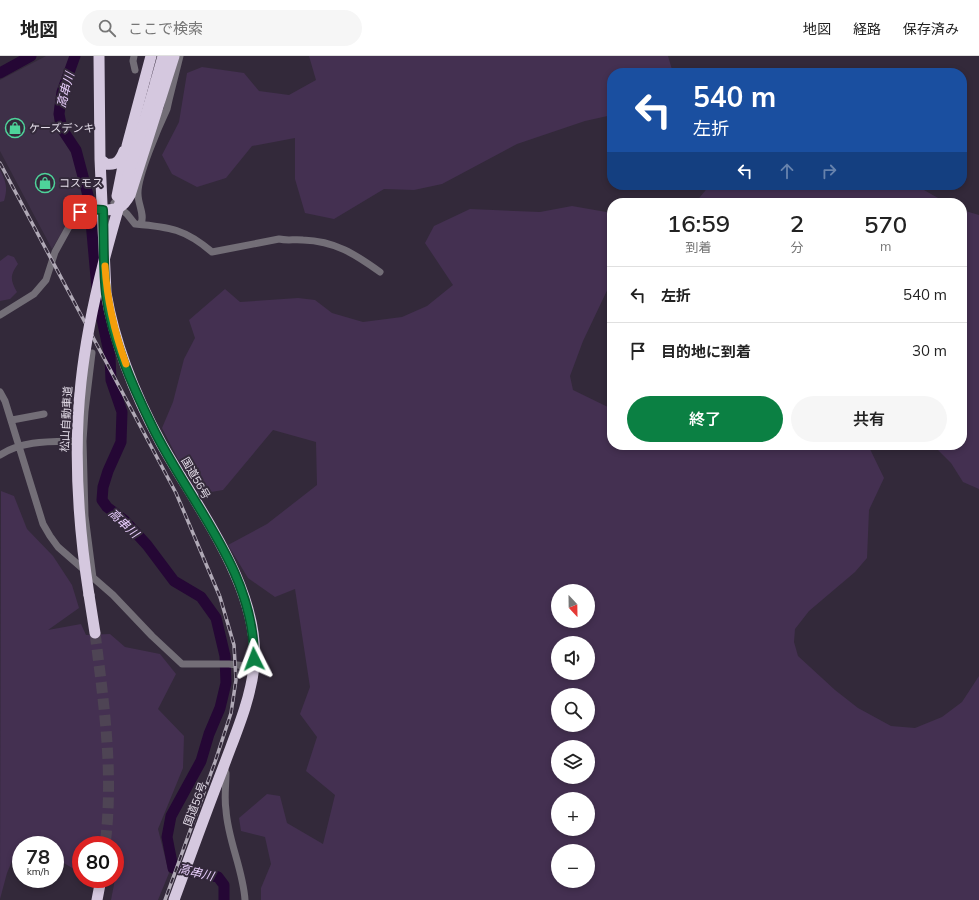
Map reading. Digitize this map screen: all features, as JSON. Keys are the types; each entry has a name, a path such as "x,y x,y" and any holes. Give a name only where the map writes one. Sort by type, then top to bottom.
{"highway":[{"name":"国道56号","path":"99,56 99,210 106,293 116,335 129,372 152,425 225,554 237,580 250,618 254,650 254,667 247,703 174,900"},
{"path":"100,159 107,164 117,163 121,158 126,146 151,56"},
{"path":"118,207 163,56"},
{"path":"99,210 125,205 130,195 174,56"},
{"path":"118,207 126,146"},
{"name":"松山自動車道","path":"95,633 82,554 76,479 79,404 84,360 118,207"},
{"path":"97,900 99,888"}],"street":[{"path":"134,56 133,61 135,70"},
{"path":"141,224 142,217 138,193 144,168 168,99 180,56"},
{"path":"118,207 135,224 176,229 197,239 212,252 278,239 288,241 303,240 339,246 380,272"},
{"path":"0,315 34,294 46,280 52,259 65,232 76,214 88,209 99,210"},
{"path":"92,353 84,411 83,441 85,516 93,578"},
{"path":"0,392 12,420 44,524 58,547 93,578 182,664 229,664 254,667"},
{"path":"12,420 44,414"},
{"path":"0,455 19,446 30,443 83,441"},
{"path":"223,766 226,773 226,810 234,853 242,876 245,900"}],"shaded area":[{"path":"46,56 70,56 58,87 54,108 54,124 74,158 84,205 76,208 52,249 0,151 0,80"},
{"path":"309,56 668,56 672,68 607,68 607,116 585,121 517,144 442,184 414,190 384,189 334,219 305,213 295,179 295,138 252,146 226,178 197,187 172,174 162,155 179,122 187,73 202,67 244,73 259,91 289,95 316,80"},
{"path":"0,170 5,181 6,188 4,201 0,202"},
{"path":"706,190 924,190 938,198 699,198"},
{"path":"572,206 607,212 607,291 583,341 570,376 573,390 607,407 607,450 870,450 884,478 869,510 867,558 855,572 809,611 795,629 794,642 798,656 835,690 858,708 891,726 915,728 942,717 962,702 979,676 979,900 261,900 261,888 271,864 265,837 241,831 239,818 267,794 280,796 287,823 323,844 335,795 306,771 317,737 300,714 310,687 295,589 275,597 248,578 228,545 267,524 317,485 316,442 273,430 223,490 199,494 184,471 162,428 173,402 184,359 195,338 189,320 225,289 240,302 298,298 315,300 332,313 363,322 402,317 427,306 453,285 425,243 434,226 470,209 540,212"},
{"path":"967,211 979,215 979,489 963,482 951,463 938,450 967,450"},
{"path":"8,255 14,257 18,264 12,275 12,281 17,292 10,299 0,301 0,261"},
{"path":"1,491 14,496 27,529 53,556 72,585 79,608 48,630 81,624 86,635 110,634 125,647 160,654 176,674 158,709 184,736 183,768 158,829 169,873 158,900 111,900 113,888 124,888 124,836 72,836 72,868 64,863 64,836 12,836 12,861 0,899"}],"waterway":[{"path":"0,73 31,56"},
{"name":"高串川","path":"75,56 62,92 59,114 62,129 76,150 89,199 98,300 110,357 111,380 122,412 121,442 108,471 103,487 102,500 107,507 124,520 147,545 174,581 201,597 216,618 225,656 226,683 220,708 209,734 201,761 171,816 167,837 173,868 218,877 224,885 224,900"}],"tunnel":[{"path":"95,633 107,739 108,818 106,836"}],"railway":[{"path":"0,163 176,493 220,597 234,645 236,680 231,713 215,762 165,900"}],"slow traffic":[{"path":"105,266 106,293 109,312 126,364"}],"place":[{"name":"ケーズデンキ","path":"15,128"},
{"name":"コスモス","path":"45,183"}],"route":[{"path":"80,212 88,209 103,210 106,293 109,312 116,335 129,372 161,444 225,554 237,580 250,618 254,659"}]}
